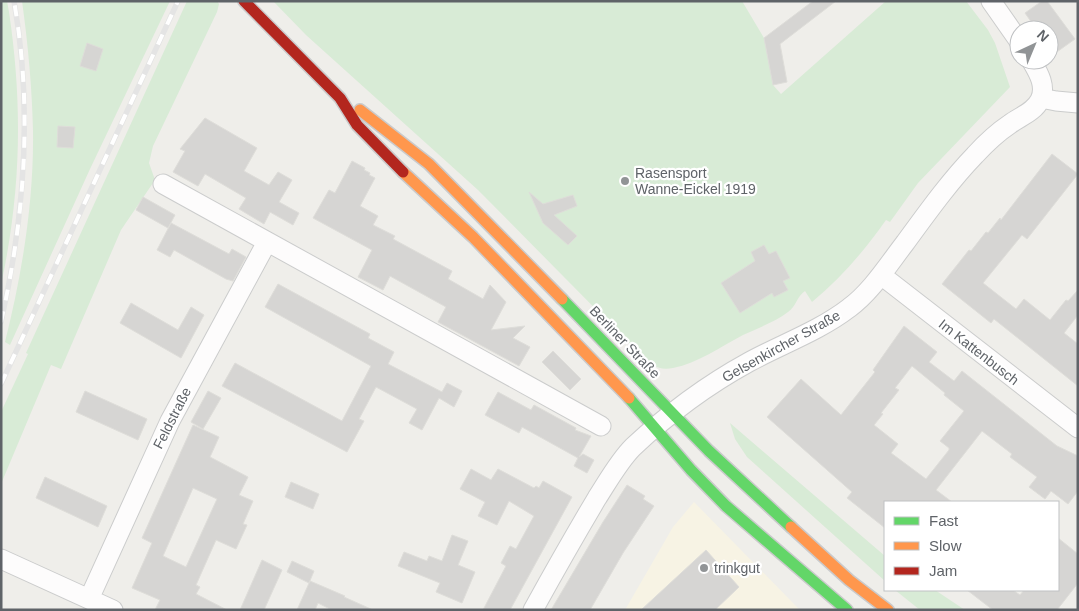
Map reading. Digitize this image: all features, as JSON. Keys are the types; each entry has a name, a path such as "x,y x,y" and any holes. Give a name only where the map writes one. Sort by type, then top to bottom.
{"main road":[{"name":"Berliner Straße","path":"244,1 340,98 356,125 382,152 473,237 618,386 691,470 726,506 847,610"},
{"name":"Berliner Straße","path":"340,98 367,114 429,164 709,451 849,580 888,610"}],"street":[{"path":"991,1 1009,27"},
{"path":"1036,70 1042,81 1043,90 1041,98 1056,102 1078,103"},
{"name":"Gelsenkircher Straße","path":"533,610 610,477 631,449 671,413 748,363 818,327 850,308 881,275 960,171 999,132 1031,112 1041,98"},
{"path":"163,184 601,426"},
{"name":"Feldstraße","path":"89,599 170,421 267,242"},
{"name":"Im Kattenbusch","path":"881,275 1078,428"},
{"path":"1,559 113,610"}],"shaded area":[{"path":"694,502 800,610 625,610 673,527"}],"green space":[{"path":"1,1 7,1 9,12 16,81 18,149 13,216 1,285"},
{"path":"22,1 170,1 90,169 10,345 5,342 26,238 33,158 31,82"},
{"path":"187,1 217,1 219,4 217,12 153,146 149,163 155,180 121,230 61,369 51,365 1,484 1,412 28,354 26,353"},
{"name":"Rasensport Wanne-Eickel 1919","path":"273,1 742,1 764,38 773,85 781,94 886,1 966,1 988,30 995,43 1010,87 918,183 890,222 886,220 852,263 812,302 805,291 791,310 778,319 682,366 664,369 650,364 478,190 306,35"},
{"path":"730,423 884,555 884,580 747,457 735,439"},
{"path":"896,591 936,591 965,610 920,610"}],"building":[{"path":"813,1 836,1 780,44 787,82 773,85 764,38"},
{"path":"1042,1 1047,1 1075,39 1059,50 1059,20 1030,20 1025,13"},
{"path":"87,43 103,49 96,71 80,66"},
{"path":"205,118 257,148 244,171 269,185 278,172 292,180 279,202 299,213 293,225 270,212 264,224 239,209 246,198 205,174 198,186 173,172 185,151 180,149"},
{"path":"58,126 75,127 73,148 57,147"},
{"path":"1052,154 1078,174 1027,239 1022,235 983,283 1016,309 1024,299 1050,320 1066,300 1068,301 1078,290 1078,315 1064,333 1078,344 1078,386 994,319 991,323 942,284 969,250 971,251 1000,218 1001,220"},
{"path":"352,161 365,168 364,170 370,173 369,175 375,178 360,206 378,216 373,225 395,236 393,239 452,271 448,279 483,299 490,285 506,302 491,330 525,326 513,338 530,347 519,366 438,322 446,307 390,276 383,290 358,277 372,250 313,218 329,190 335,193"},
{"path":"529,192 543,204 573,195 577,206 554,215 577,236 568,245 543,223"},
{"path":"143,197 175,215 168,228 136,210"},
{"path":"171,223 229,254 232,249 246,257 233,281 174,250 170,257 157,250"},
{"path":"764,245 769,254 776,251 790,278 783,281 788,290 774,297 772,293 740,313 721,283 755,261 751,252"},
{"path":"278,284 370,334 368,338 394,352 388,364 442,392 447,383 462,391 454,407 439,398 422,430 409,423 417,409 376,387 359,419 364,421 347,452 222,386 235,363 342,421 371,366 265,307"},
{"path":"131,303 178,330 191,307 204,315 181,358 120,323"},
{"path":"904,326 937,352 929,362 954,381 962,371 1057,446 1078,456 1078,491 1068,504 1051,491 1045,499 1029,487 1037,477 1010,457 1012,454 982,431 936,490 951,501 884,501 884,527 847,498 852,492 767,417 801,379 841,415 875,372 873,370","holes":["912,366 945,393 944,395 964,411 940,441 949,450 926,479 891,453 898,444 874,425 899,390 895,388"]},
{"path":"553,351 581,379 570,390 542,362"},
{"path":"85,391 147,419 138,440 76,412"},
{"path":"208,391 221,398 203,429 191,422"},
{"path":"498,392 531,410 534,405 576,428 575,430 591,436 579,457 583,454 594,460 587,473 574,466 578,458 522,427 519,433 485,415"},
{"path":"193,425 219,437 210,457 248,477 239,495 253,501 243,524 247,525 236,549 216,540 196,585 200,587 196,594 227,610 155,610 160,600 132,588 152,543 142,538","holes":["193,488 217,499 186,567 163,556"]},
{"path":"471,469 491,480 498,469 534,488 536,486 539,488 543,481 572,497 510,610 483,610 506,566 501,563 510,546 516,549 534,516 509,501 497,525 478,516 485,502 460,489"},
{"path":"45,477 107,506 98,527 36,498"},
{"path":"291,482 319,494 313,509 285,497"},
{"path":"627,485 645,496 643,499 654,506 623,553 590,610 551,610 603,522"},
{"path":"452,535 468,541 458,565 475,572 462,603 436,592 440,583 398,566 404,552 427,561 429,556 442,561"},
{"path":"1059,539 1078,554 1078,583 1057,610 993,610 968,591 1014,591 1020,595 1023,591 1059,591"},
{"name":"trinkgut","path":"706,550 739,587 715,610 641,610"},
{"path":"262,560 282,570 264,610 240,610"},
{"path":"292,561 314,571 309,583 287,572"},
{"path":"310,581 373,610 332,610 318,603 315,610 297,610"}],"railway":[{"path":"1,322 16,242 24,162 23,82 20,41 14,1"},
{"path":"1,384 178,1"}],"traffic: fast":[{"path":"562,299 709,451 791,527"},
{"path":"629,398 691,470 726,506 847,610"}],"traffic: slow":[{"path":"360,110 429,164 562,299"},
{"path":"403,172 473,237 629,398"},
{"path":"791,527 849,580 888,610"}],"traffic: jam":[{"path":"244,1 340,98 357,125 403,172"}],"place":[{"name":"Rasensport Wanne-Eickel 1919","path":"625,181"},
{"name":"trinkgut","path":"704,568"}]}
